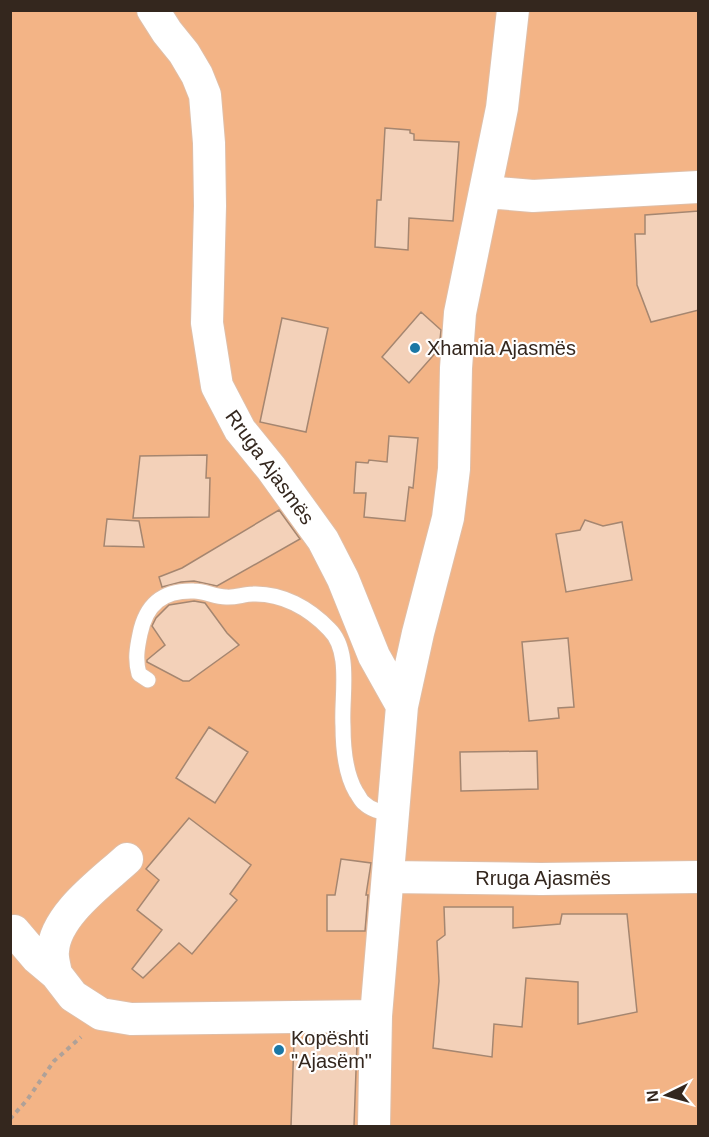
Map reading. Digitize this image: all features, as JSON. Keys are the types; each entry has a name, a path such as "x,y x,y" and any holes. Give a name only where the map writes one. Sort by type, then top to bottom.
{"street":[{"name":"Rruga Ajasmës","path":"153,10 167,32 184,52 205,95 209,142 210,207 207,323 217,386 240,430 271,468 323,540 343,579 374,656 402,706"},
{"path":"374,1126 376,1016 402,706 418,633 448,518 454,469 456,368 460,313 502,108 513,10"},
{"path":"486,192 554,195 699,187"},
{"path":"56,974 53,951 57,934 77,904 127,859"},
{"name":"Rruga Ajasmës","path":"387,877 541,879 699,877"},
{"path":"14,931 37,958 56,974 73,996 101,1014 131,1019 376,1016"}],"lane":[{"path":"148,680 139,674 136,664 137,648 145,613 153,603 164,597 194,591 225,597 275,595 308,610 332,631 342,653 344,675 342,726 345,757 351,782 362,802 374,810 393,814"}],"path":[{"path":"10,1119 27,1100 54,1061 82,1036 101,1014"}],"shaded area":[{"path":"11,11 698,11 698,1126 11,1126"}],"building":[{"path":"385,128 410,130 410,133 414,134 414,140 459,142 453,221 409,218 408,250 375,247 377,200 381,200"},
{"path":"699,211 699,310 651,322 637,285 635,234 645,234 645,215"},
{"name":"Xhamia Ajasmës","path":"421,312 441,330 439,349 409,383 382,357"},
{"path":"282,318 328,328 306,432 260,422"},
{"path":"389,436 418,438 413,488 409,487 405,521 364,517 366,493 354,493 356,462 368,463 369,460 387,462"},
{"path":"207,455 206,478 210,478 209,517 133,518 140,456"},
{"path":"279,510 300,539 217,586 194,581 162,587 159,577 182,568"},
{"path":"107,519 139,521 144,547 104,546"},
{"path":"585,520 603,526 622,522 632,580 566,592 556,534 580,530"},
{"path":"194,601 205,603 239,645 189,681 183,681 147,660 165,645 152,626 156,618 169,605"},
{"path":"568,638 574,707 558,708 559,718 529,721 522,642"},
{"path":"209,727 248,752 215,803 176,778"},
{"path":"537,751 538,789 461,791 460,752"},
{"path":"189,818 251,865 230,894 237,900 192,954 179,943 143,978 132,969 162,930 137,910 159,880 146,869"},
{"path":"341,859 371,863 366,895 368,895 365,931 327,931 327,895 335,895"},
{"path":"444,907 513,907 513,928 560,924 562,914 627,914 637,1012 578,1024 578,982 526,978 522,1027 494,1024 492,1057 433,1048 439,981 437,941 445,935"},
{"path":"294,1041 357,1043 354,1126 291,1126"}],"place":[{"name":"Xhamia Ajasmës","path":"415,348"},
{"name":"Kopështi \"Ajasëm\"","path":"279,1050"}]}
